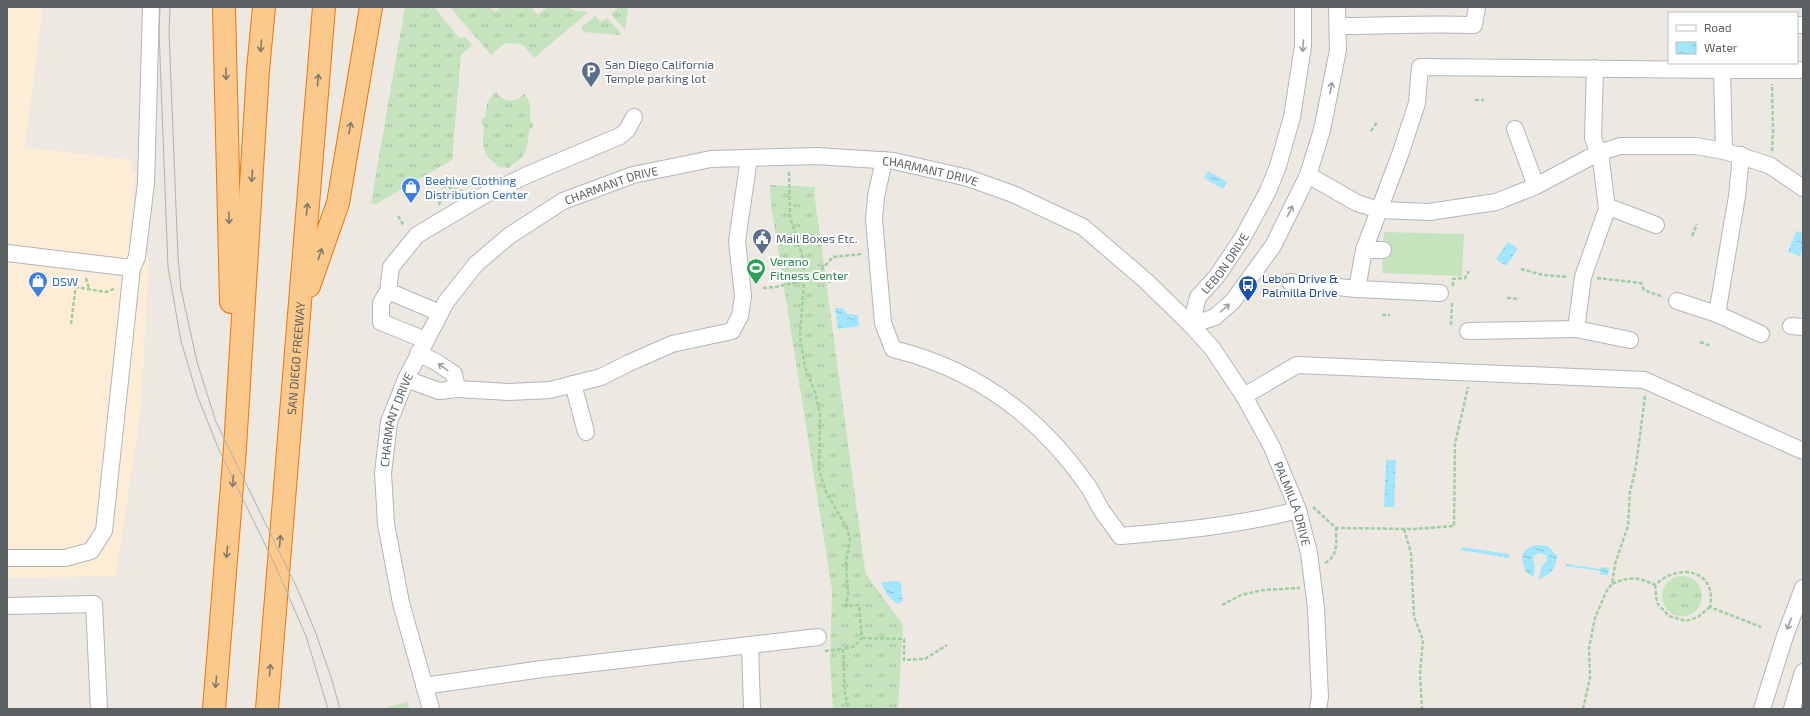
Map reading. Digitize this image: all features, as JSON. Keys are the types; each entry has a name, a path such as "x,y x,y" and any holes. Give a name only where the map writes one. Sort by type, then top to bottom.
{"highway":[{"path":"224,7 235,448"},
{"path":"214,709 235,448 258,70 264,7"},
{"name":"SAN DIEGO FREEWAY","path":"267,709 324,7"},
{"path":"298,318 338,203 371,7"}],"street":[{"path":"7,558 66,558 92,551 104,531 132,268 137,257 146,183 151,7"},
{"name":"LEBON DRIVE","path":"1191,325 1198,297 1217,276 1242,239 1268,191 1278,166 1292,117 1302,54 1303,7"},
{"path":"1191,325 1215,317 1233,301 1274,246 1308,175 1322,130 1338,50 1337,7"},
{"path":"1338,26 1378,26 1434,23 1474,25 1477,7"},
{"path":"1357,289 1364,250 1401,152 1417,103 1420,67 1803,70"},
{"path":"1576,329 1583,277 1607,209 1601,160 1593,138 1595,68"},
{"path":"1722,70 1724,150"},
{"path":"457,389 454,374 436,362 422,347 381,322 381,303 388,291 391,267 417,235 447,216 527,175 620,136 628,130 634,117"},
{"path":"1515,129 1536,186"},
{"path":"1308,175 1357,203 1379,210 1429,212 1496,202 1536,186 1598,153 1620,146 1695,146 1724,150 1741,155 1769,166 1803,188"},
{"path":"1717,314 1737,196 1741,155"},
{"name":"CHARMANT DRIVE","path":"431,709 401,603 386,524 383,473 389,422 406,379 446,302 476,264 509,236 563,201 633,175 711,159 816,156 894,161 968,178 1013,194 1083,227 1146,281 1191,325"},
{"path":"406,379 439,391 457,389 509,392 550,390 601,376 672,344 732,330 740,316 743,296 737,241 749,158"},
{"path":"884,160 876,197 874,220 883,323 893,349 916,354 946,366 974,380 1002,396 1031,419 1056,444 1086,483 1120,536 1196,529 1262,519 1298,510"},
{"path":"1607,209 1614,209 1656,225"},
{"path":"1364,250 1383,250"},
{"path":"7,253 132,268"},
{"path":"1290,282 1357,289 1448,294"},
{"path":"388,291 440,313"},
{"path":"1677,301 1717,314 1761,334"},
{"name":"PALMILLA DRIVE","path":"1191,325 1212,348 1244,396 1272,447 1298,510 1309,553 1314,587 1319,675 1318,709"},
{"path":"1468,331 1576,329 1630,340"},
{"path":"1244,396 1297,365 1644,380 1803,451"},
{"path":"573,384 586,432"},
{"path":"1762,709 1785,636 1803,588"},
{"path":"7,606 94,604 99,709"},
{"path":"424,686 542,669 818,637"},
{"path":"750,645 752,709"},
{"path":"1792,709 1803,672"}],"path":[{"path":"1769,166 1773,147 1772,70"},
{"path":"1475,100 1484,100"},
{"path":"1371,131 1378,121"},
{"path":"789,157 790,217 802,258 804,280 800,336 805,367 815,392 820,414 819,470 826,492 847,528 850,541 846,561 848,594 846,606 860,605 862,638 855,646 843,649 845,694 849,709"},
{"path":"1692,236 1697,224"},
{"path":"812,279 833,257 876,253"},
{"path":"1521,269 1543,275 1583,277 1641,283 1644,290 1677,301"},
{"path":"1468,331 1451,324 1448,294 1453,279 1465,278 1469,271"},
{"path":"71,324 77,274"},
{"path":"764,288 812,279 831,282"},
{"path":"75,287 106,292 116,288"},
{"path":"1508,298 1518,299"},
{"path":"1382,315 1390,315"},
{"path":"1700,342 1711,346"},
{"path":"1336,528 1404,529 1454,526 1455,444 1471,373"},
{"path":"1612,584 1615,564 1628,526 1630,492 1636,466 1645,393 1648,382"},
{"path":"1291,492 1319,510 1336,528 1336,552 1330,561 1311,570"},
{"path":"1404,529 1411,553 1414,616 1423,640 1420,674 1422,709"},
{"path":"1685,572 1698,574 1707,583 1711,596 1710,607 1698,618 1686,621 1668,616 1656,602 1655,585 1667,576 1685,572"},
{"path":"1583,709 1590,678 1589,648 1595,618 1607,590 1612,584 1623,579 1631,578 1643,579 1655,585"},
{"path":"1222,605 1241,595 1263,590 1314,587"},
{"path":"1710,607 1761,627"},
{"path":"862,638 904,639 904,660 925,659 947,645"}],"shaded area":[{"path":"7,7 43,7 25,147 132,160 131,171 136,171 129,242 149,258 141,408 116,576 7,578"}],"green space":[{"path":"405,7 429,7 431,9 434,7 459,38 465,37 472,45 461,55 452,160 376,204 371,203"},
{"path":"450,7 490,7 495,12 501,7 531,7 538,15 548,7 569,7 572,10 588,12 534,58 522,44 505,43 491,55"},
{"path":"616,7 628,7 625,30 611,14 617,9"},
{"path":"595,16 601,22 607,18 621,33 619,35 584,32 581,28"},
{"path":"496,91 502,98 509,101 513,101 524,94 530,106 530,120 533,123 533,127 529,130 526,151 520,159 511,165 510,168 498,167 497,164 486,154 484,147 484,126 481,123 482,119 485,117 487,103"},
{"path":"770,185 815,187 815,199 865,570 866,574 903,625 898,709 833,709 830,663 832,590 771,205"},
{"path":"1384,232 1464,234 1462,276 1382,273"},
{"path":"1682,576 1690,578 1696,582 1700,588 1702,596 1700,604 1696,610 1690,614 1682,616 1674,614 1668,610 1664,604 1662,596 1664,588 1668,582 1674,578"},
{"path":"407,702 410,709 382,709"}],"water":[{"path":"1208,171 1227,182 1223,189 1204,178"},
{"path":"1796,231 1803,233 1803,249 1800,256 1788,252"},
{"path":"1508,242 1518,249 1506,266 1496,259"},
{"path":"835,308 843,308 847,314 858,315 859,326 838,329"},
{"path":"1386,460 1396,460 1394,507 1384,507"},
{"path":"1535,545 1548,546 1557,556 1552,571 1539,579 1541,568 1547,560 1546,555 1538,553 1533,557 1535,569 1533,577 1526,572 1522,559 1526,549"},
{"path":"1462,547 1509,554 1509,558 1461,550"},
{"path":"1566,564 1600,569 1601,567 1609,568 1608,575 1599,574 1600,571 1566,566"},
{"path":"900,581 903,601 899,604 888,595 881,582"}],"tram line":[{"path":"160,7 159,31 168,267 181,341 197,395 219,450 275,565 306,636 328,709"},
{"path":"170,7 169,32 178,257 181,289 197,362 216,422 298,590 315,631 332,680 340,709"}],"place":[{"name":"San Diego California Temple parking lot","path":"591,88"},
{"name":"Beehive Clothing Distribution Center","path":"411,204"},
{"name":"Mail Boxes Etc.","path":"762,255"},
{"name":"Verano Fitness Center","path":"756,285"},
{"name":"DSW","path":"38,298"},
{"name":"Lebon Drive & Palmilla Drive","path":"1248,302"}]}
